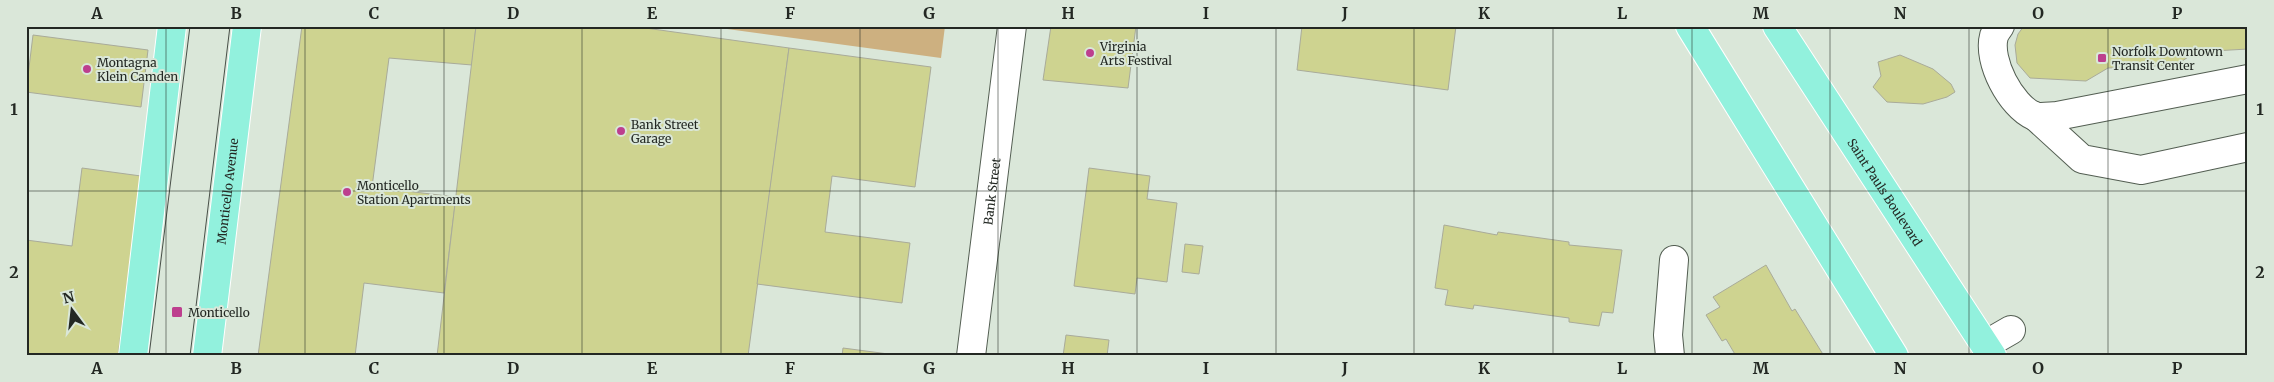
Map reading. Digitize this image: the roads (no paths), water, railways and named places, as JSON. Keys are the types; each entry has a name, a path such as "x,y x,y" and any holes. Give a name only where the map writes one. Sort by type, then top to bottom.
{"main road":[{"path":"133,356 172,26"},
{"name":"Monticello Avenue","path":"208,356 247,26"},
{"path":"1690,26 1894,356"},
{"name":"Saint Pauls Boulevard","path":"1777,26 1988,350"}],"street":[{"name":"Bank Street","path":"971,356 1012,26"},
{"path":"2000,26 1994,36 1994,60 2009,92 2020,105 2035,116 2082,159 2141,170 2248,147"},
{"path":"2035,116 2057,116 2248,79"},
{"path":"1670,356 1668,335 1674,260"},
{"path":"1988,350 2010,330"}],"tram line":[{"path":"149,356 190,26"},
{"path":"190,356 230,26"}],"place":[{"name":"Virginia Arts Festival","path":"1090,53"},
{"name":"Norfolk Downtown Transit Center","path":"2102,58"},
{"name":"Montagna Klein Camden","path":"87,69"},
{"name":"Bank Street Garage","path":"621,131"},
{"name":"Monticello Station Apartments","path":"347,192"},
{"name":"Monticello","path":"177,312"}]}
